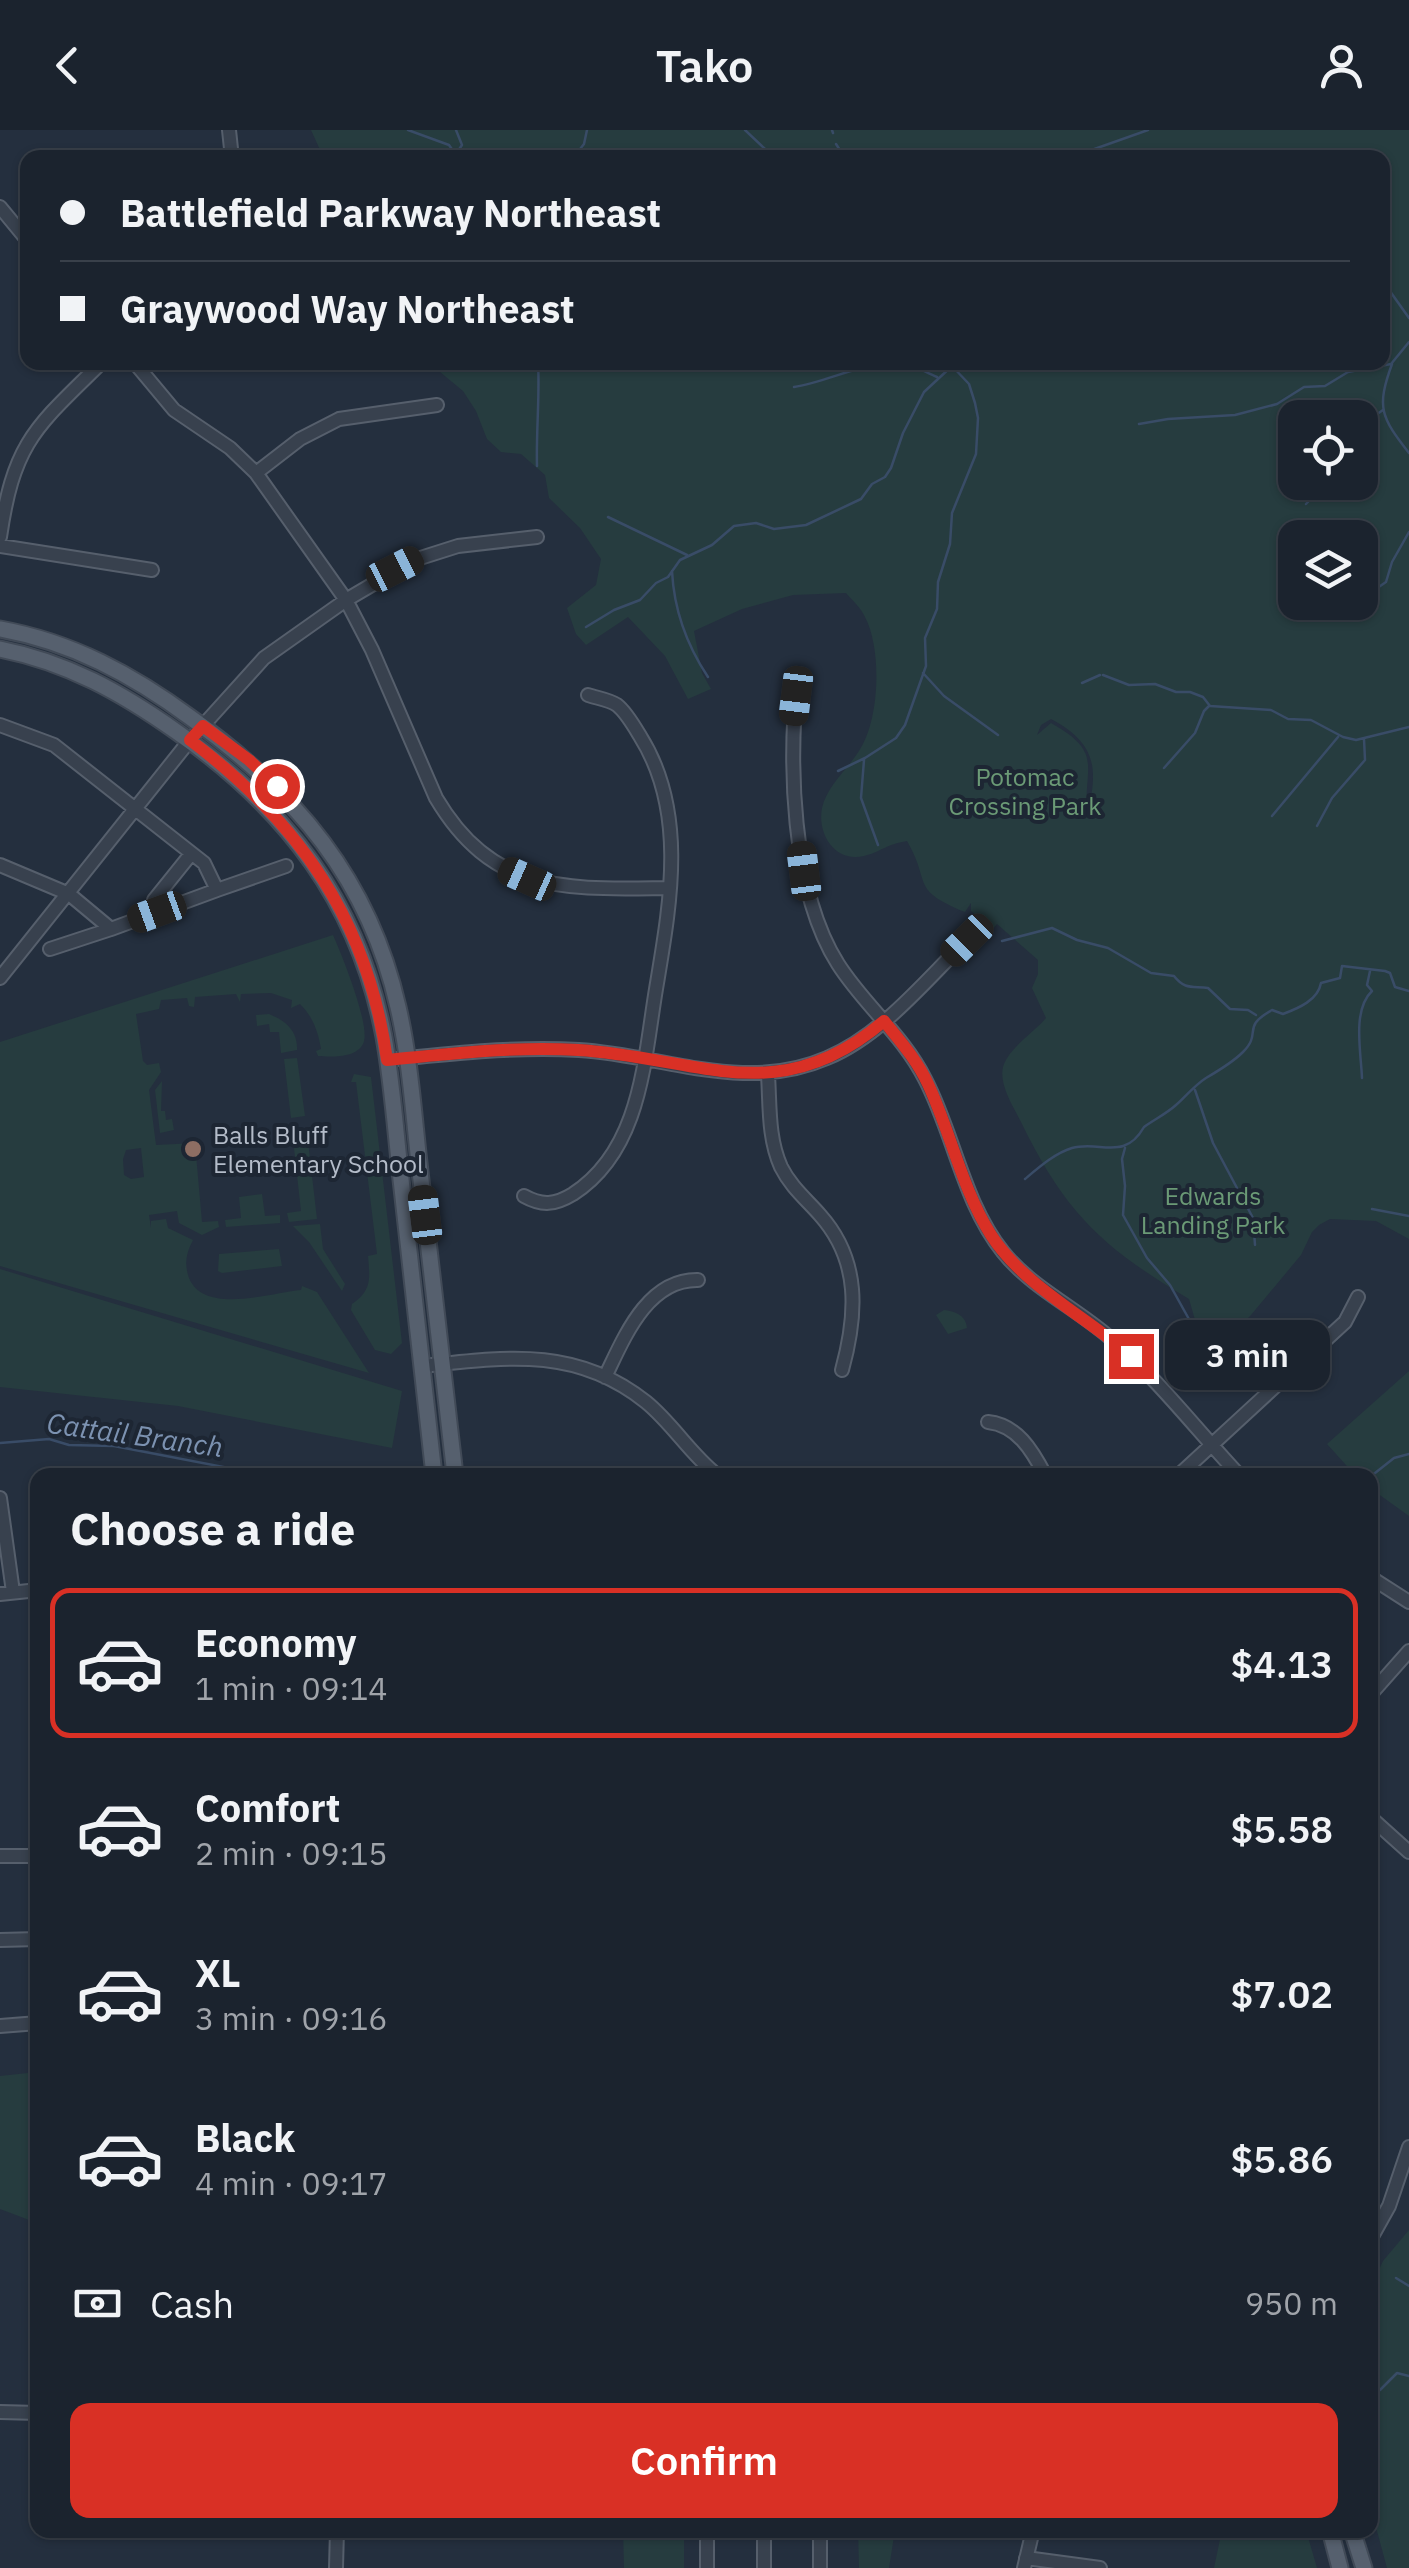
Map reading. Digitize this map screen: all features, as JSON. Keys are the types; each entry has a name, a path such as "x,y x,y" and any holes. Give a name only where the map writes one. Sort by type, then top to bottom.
{"main road":[{"path":"0,628 98,660 146,686 249,760 277,786 340,865 382,950 398,1008 454,1468"},
{"path":"0,649 88,677 131,700 190,740 272,810 322,875 362,957 376,1000 387,1060 433,1468"},
{"path":"1332,2538 1340,2568"},
{"path":"1355,2538 1364,2568"}],"street":[{"path":"0,207 20,231"},
{"path":"0,537 14,472 27,440 54,407 93,370"},
{"path":"141,370 174,410 230,448 256,473 346,600 436,798 472,846 505,870 547,885 670,888"},
{"path":"256,473 300,438 331,422 437,405"},
{"path":"0,978 190,740 264,658 395,569 435,551 537,537"},
{"path":"0,546 152,570"},
{"path":"798,675 792,750 808,893 836,962 907,1048 928,1084 979,1214 1002,1251 1034,1282 1131,1356 1232,1468"},
{"path":"524,1196 537,1204 555,1203 597,1174 620,1143 629,1124 645,1058 670,888 670,823 653,760 616,704 588,695"},
{"path":"0,725 54,745 204,863 217,890"},
{"path":"157,912 154,900 191,854"},
{"path":"0,865 69,894 111,928"},
{"path":"50,949 286,866"},
{"path":"387,1060 540,1048 645,1058 727,1074 768,1075 830,1058 884,1021 967,940"},
{"path":"768,1075 776,1154 791,1184 833,1232 848,1265 854,1314 842,1370"},
{"path":"606,1377 627,1333 651,1302 676,1282 698,1280"},
{"path":"1187,1468 1345,1322 1358,1297"},
{"path":"422,1366 530,1357 575,1366 606,1377 654,1410 710,1468"},
{"path":"988,1422 1004,1424 1026,1444 1041,1468"},
{"path":"0,1498 6,1593"},
{"path":"1378,1581 1409,1602"},
{"path":"1378,1685 1409,1652"},
{"path":"1378,1824 1409,1852"},
{"path":"0,1856 30,1856"},
{"path":"0,1940 30,1940"},
{"path":"0,2026 30,2024"},
{"path":"1378,2224 1399,2183 1409,2147"},
{"path":"0,2412 30,2413"},
{"path":"336,2538 336,2568"},
{"path":"707,2538 707,2568"},
{"path":"764,2538 764,2568"},
{"path":"820,2538 820,2568"},
{"path":"1030,2538 1025,2563 1100,2568"}],"green space":[{"path":"311,130 1409,130 1409,1239 1376,1221 1330,1219 1312,1232 1301,1255 1251,1315 1235,1331 1218,1334 1195,1320 1189,1299 1109,1244 1089,1226 1054,1181 1004,1086 1002,1071 1007,1058 1046,1018 1032,988 1038,960 997,924 993,929 971,911 971,903 965,912 929,891 907,841 853,857 836,850 825,836 821,818 825,800 866,738 875,703 874,647 859,607 846,593 793,595 742,609 694,631 702,673 711,689 688,699 665,656 628,617 586,645 576,634 567,608 596,585 601,559 580,528 549,498 545,475 521,454 501,452 487,439 463,391 438,370 1390,370 1390,150 320,150","holes":["1051,719 1085,748 1093,770 1087,815 1088,762 1079,743 1051,723 1037,735 1041,725"]},
{"path":"333,935 354,990 365,1035 360,1049 349,1054 318,1056 320,1042 308,1014 300,1004 291,1008 292,1000 271,993 241,994 240,1002 236,994 195,997 194,1007 189,1006 187,998 161,1000 159,1009 136,1014 143,1061 147,1065 159,1063 161,1072 149,1090 156,1145 195,1143 202,1222 218,1221 219,1227 202,1235 179,1223 177,1211 149,1215 151,1228 151,1221 166,1219 168,1228 193,1240 187,1273 197,1289 208,1296 239,1299 301,1290 302,1286 317,1292 369,1373 0,1266 0,1042","holes":["141,1148 144,1177 131,1179 124,1175 126,1150"]},
{"path":"269,1014 290,1027 297,1050 281,1053 279,1032 270,1032 269,1024 257,1026 256,1015"},
{"path":"297,1058 305,1116 291,1118 284,1059"},
{"path":"354,1074 371,1077 402,1343 391,1354 375,1350 351,1310 368,1283 368,1256 377,1254 356,1082 351,1082"},
{"path":"162,1081 161,1111 165,1111 166,1120 172,1119 174,1130 160,1133 155,1090"},
{"path":"292,1130 307,1133 317,1219 289,1222 287,1213 301,1211"},
{"path":"262,1194 265,1216 280,1215 280,1223 226,1227 225,1220 241,1218 239,1197"},
{"path":"320,1224 323,1249 345,1284 342,1291 309,1242 293,1226"},
{"path":"279,1249 282,1266 218,1271 219,1254"},
{"path":"0,1269 402,1391 392,1448 178,1406 0,1387"},
{"path":"944,1310 962,1317 967,1328 948,1334 936,1315"},
{"path":"1409,1371 1409,1516 1378,1494 1378,1468 1349,1468 1327,1444"},
{"path":"30,2073 30,2220 0,2209 0,2076"},
{"path":"1409,2230 1409,2568 1387,2568 1378,2535 1378,2271"},
{"path":"623,2538 684,2538 684,2568 624,2568"},
{"path":"858,2538 894,2538 889,2568 859,2568"},
{"path":"1220,2538 1308,2538 1317,2568 1214,2568"}],"waterway":[{"path":"408,130 449,145 452,150"},
{"path":"456,130 462,145 459,150"},
{"path":"579,150 587,130"},
{"path":"745,130 767,150"},
{"path":"1092,150 1148,130"},
{"path":"836,144 840,150"},
{"path":"1390,291 1409,318"},
{"path":"1390,364 1409,342"},
{"path":"1392,364 1384,391 1384,412 1409,453"},
{"path":"537,466 538,370"},
{"path":"794,387 855,370"},
{"path":"921,370 937,377"},
{"path":"586,627 640,600 668,577 680,560 712,545 734,526 756,523 774,529 806,525 861,499 872,484 885,477 924,392 948,370"},
{"path":"838,771 896,738 905,725 926,666 925,638 937,609 938,582 950,544 952,513 976,454 975,403 969,384 956,370"},
{"path":"1139,424 1235,415 1277,404 1304,387 1325,386 1359,370"},
{"path":"1378,413 1383,410"},
{"path":"1306,504 1310,500"},
{"path":"608,517 687,555"},
{"path":"1378,588 1386,582 1409,532"},
{"path":"672,571 682,626 708,677"},
{"path":"923,673 944,696 998,735"},
{"path":"1082,683 1100,675"},
{"path":"1103,675 1129,685 1155,684 1176,692 1190,692 1203,697 1210,706 1271,710 1288,719 1311,720 1356,740 1409,727"},
{"path":"1164,768 1195,733 1209,706"},
{"path":"1272,816 1338,737"},
{"path":"1317,826 1332,798 1365,760 1364,739"},
{"path":"864,760 861,798 878,845"},
{"path":"1002,941 1052,928 1108,948 1151,973 1208,988 1230,1009 1248,1010 1256,1015"},
{"path":"1025,1179 1072,1148 1128,1144 1144,1127 1243,1052 1262,1016 1272,1010 1283,1014 1307,1003 1321,983 1340,978 1342,966 1385,971 1390,973 1395,987 1409,991"},
{"path":"1362,1078 1360,1020 1372,991 1367,985 1370,971"},
{"path":"1195,1090 1213,1143 1253,1218 1255,1245"},
{"path":"1125,1148 1123,1215 1190,1321 1221,1352"},
{"path":"1372,1209 1409,1216"},
{"name":"Cattail Branch","path":"0,1443 49,1439 69,1445 114,1446 229,1468"},
{"path":"1378,1471 1394,1458 1409,1454"},
{"name":"Cattail Branch","path":"1396,2278 1409,2286"},
{"path":"1378,2388 1397,2373 1409,2376"}],"place":[{"name":"Balls Bluff Elementary School","path":"193,1149"}],"route":[{"path":"277,786 203,726 190,740 272,810 322,875 350,927 372,983 387,1060 540,1048 614,1053 727,1074 768,1075 830,1058 884,1021 907,1048 928,1084 979,1214 1002,1251 1034,1282 1131,1356"}],"park label":[{"name":"Potomac Crossing Park","path":"1025,792"},
{"name":"Edwards Landing Park","path":"1213,1210"}]}
